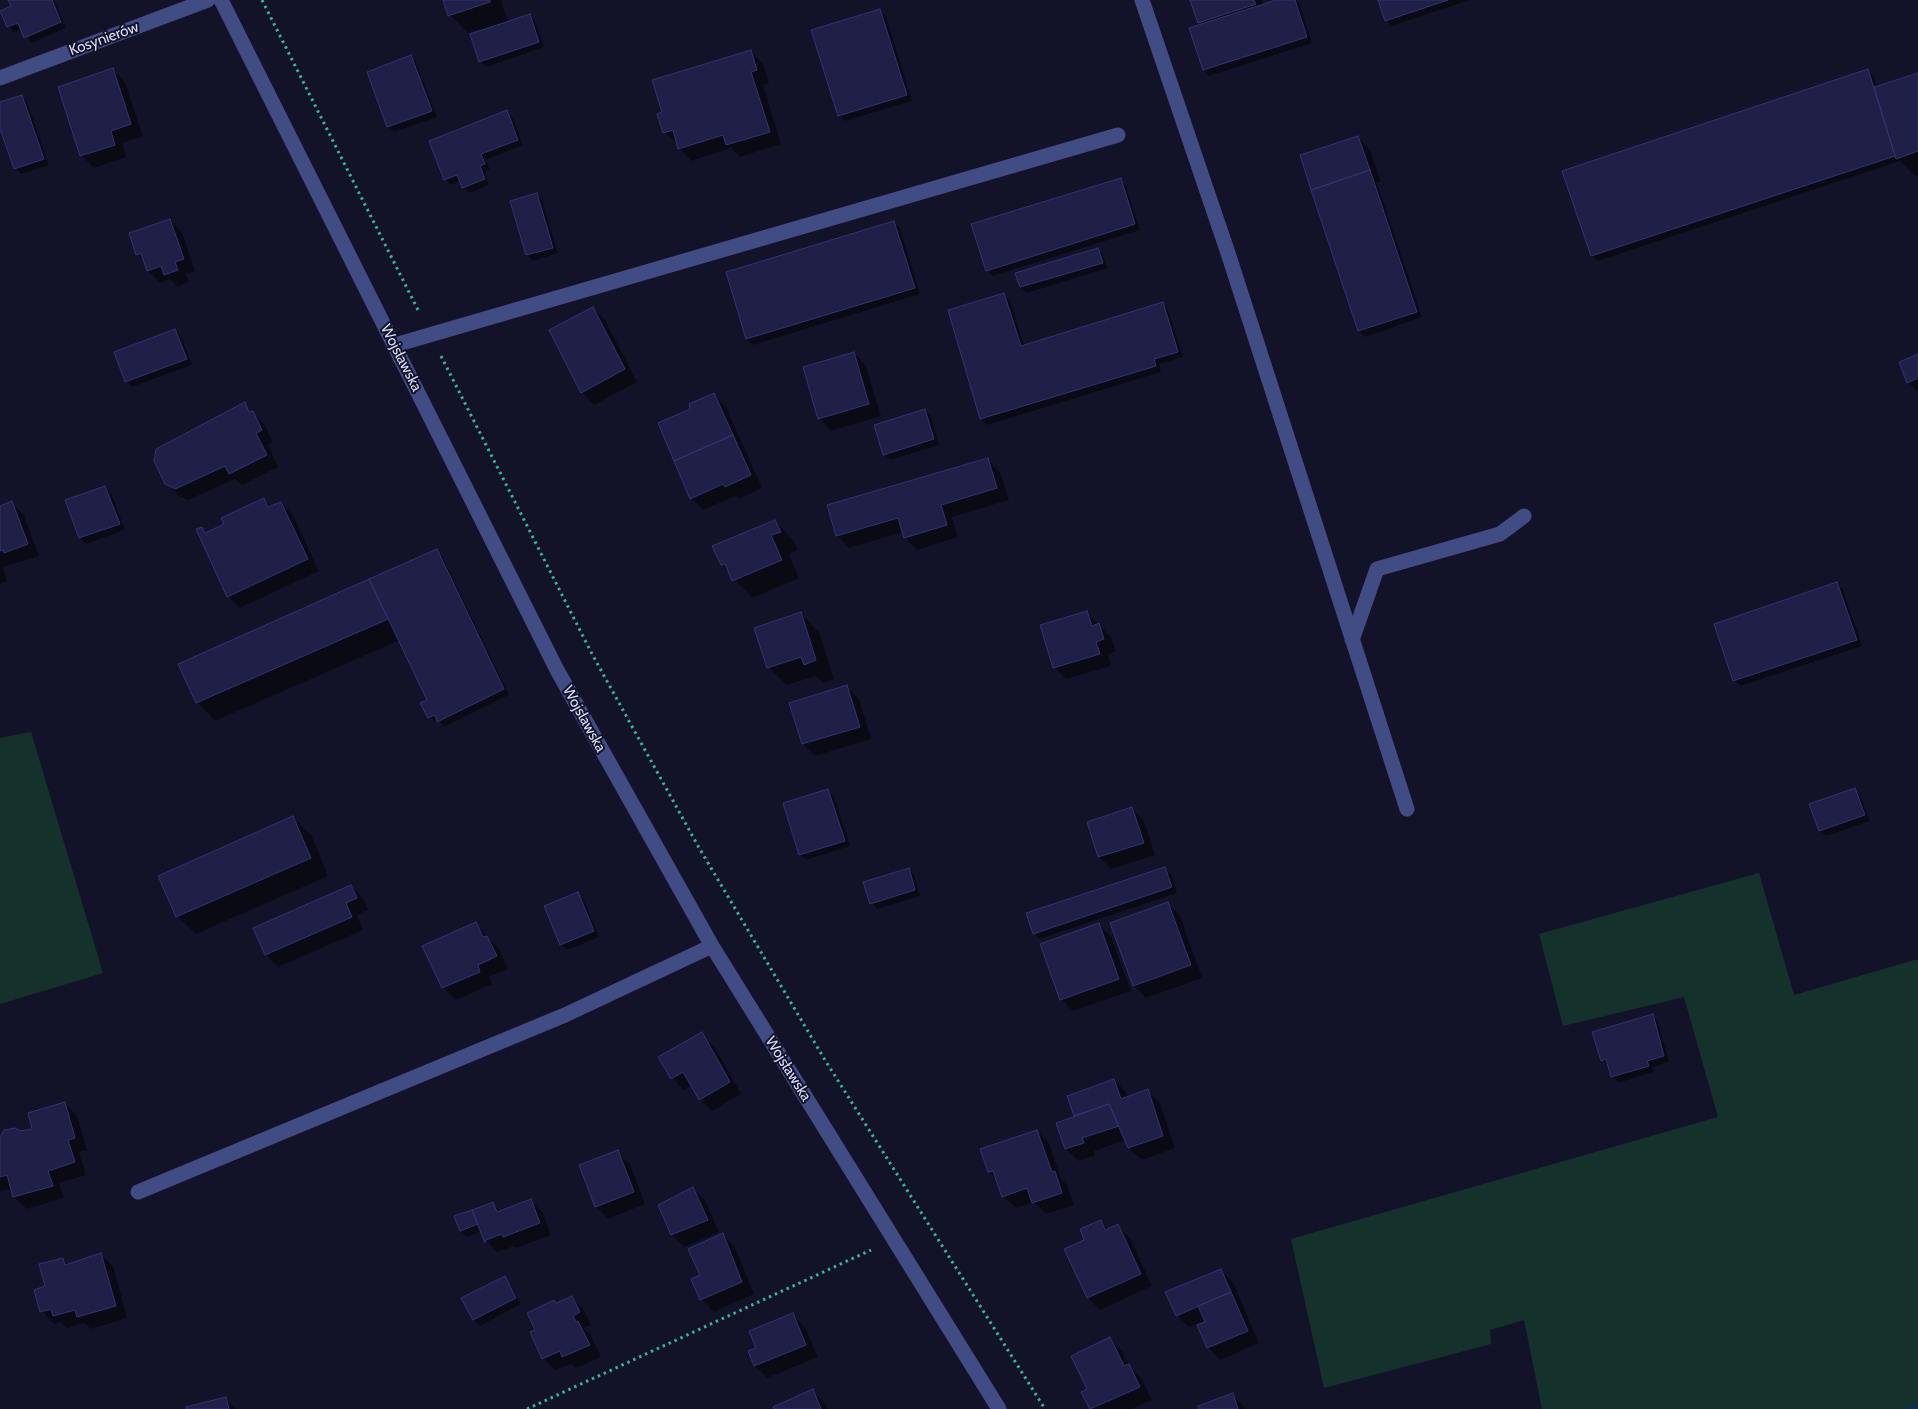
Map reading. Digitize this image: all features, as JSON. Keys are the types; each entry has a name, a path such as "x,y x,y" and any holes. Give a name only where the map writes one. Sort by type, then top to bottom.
{"street":[{"name":"Kosynierów","path":"0,78 208,0"},
{"name":"Wojsławska","path":"222,0 557,670 712,946 999,1409"},
{"path":"1142,0 1231,262 1407,809"},
{"path":"395,345 1118,135"},
{"path":"1352,640 1377,569 1500,534 1524,516"},
{"path":"138,1192 565,1015 712,946"}],"path":[{"path":"262,0 592,654 698,846 825,1060 1045,1409"},
{"path":"527,1409 895,1239"}],"green space":[{"path":"31,732 103,973 0,1004 0,738"},
{"path":"1759,873 1794,995 1918,959 1918,1409 1542,1409 1524,1320 1490,1330 1491,1344 1324,1388 1291,1239 1718,1117 1684,997 1563,1026 1539,934"}],"building":[{"path":"8,0 52,0 61,22 24,38 18,23 7,27 0,11 11,6"},
{"path":"443,0 490,0 490,2 448,16"},
{"path":"1190,0 1254,0 1256,4 1198,23"},
{"path":"1276,0 1295,0 1307,37 1203,70 1189,28"},
{"path":"1378,0 1448,0 1385,21"},
{"path":"880,9 907,95 838,116 811,30"},
{"path":"530,14 539,42 479,62 470,34"},
{"path":"751,50 757,70 751,72 770,132 726,145 723,135 678,149 673,130 663,133 657,114 662,112 652,80"},
{"path":"411,55 432,111 387,127 367,72"},
{"path":"113,68 131,124 111,131 115,145 80,156 58,87"},
{"path":"1868,69 1895,156 1591,256 1562,171"},
{"path":"1918,73 1918,151 1896,159 1874,87"},
{"path":"22,95 44,159 14,169 0,129 0,102"},
{"path":"507,110 518,140 481,154 485,164 480,166 485,179 462,188 457,175 444,180 429,141"},
{"path":"1358,136 1370,170 1311,190 1300,155"},
{"path":"1370,170 1417,312 1358,331 1311,190"},
{"path":"1121,178 1135,224 986,271 971,224"},
{"path":"537,193 553,248 526,255 510,201"},
{"path":"170,219 184,259 175,262 178,270 164,275 161,266 147,271 141,253 136,255 129,233"},
{"path":"894,221 915,288 746,339 726,272"},
{"path":"1098,248 1103,263 1020,287 1015,273"},
{"path":"1004,293 1021,346 1163,302 1178,352 1154,359 1156,366 980,419 948,310"},
{"path":"593,307 625,369 581,393 549,330"},
{"path":"175,329 187,359 125,382 114,352"},
{"path":"854,352 869,404 818,419 803,367"},
{"path":"1918,354 1918,378 1907,383 1899,362"},
{"path":"714,393 733,435 674,461 658,423 690,409 689,404"},
{"path":"245,402 249,412 253,411 262,430 256,433 267,455 229,474 225,466 175,489 165,484 154,461 156,449"},
{"path":"925,409 934,439 883,455 874,425"},
{"path":"733,435 751,475 725,487 723,484 690,499 674,461"},
{"path":"988,458 997,488 941,505 947,525 904,538 898,518 836,536 827,505"},
{"path":"105,486 120,524 79,538 65,500"},
{"path":"264,498 268,507 281,502 308,559 227,597 196,529 202,527 205,533 224,524 221,518"},
{"path":"12,501 28,544 4,553 3,550 0,551 0,506"},
{"path":"775,520 781,532 771,535 782,560 732,581 725,564 721,565 712,546"},
{"path":"437,549 504,689 437,722 435,715 428,718 420,703 427,700 369,579"},
{"path":"369,579 388,619 196,703 178,664"},
{"path":"1837,582 1857,640 1733,681 1714,624"},
{"path":"1087,611 1092,626 1099,623 1104,639 1096,642 1100,654 1053,668 1040,625"},
{"path":"801,612 816,660 804,665 801,657 767,668 754,628"},
{"path":"847,685 860,727 802,744 789,703"},
{"path":"1855,788 1865,815 1819,831 1809,804"},
{"path":"828,789 845,841 799,855 783,803"},
{"path":"1132,807 1144,843 1098,857 1087,822"},
{"path":"293,816 311,858 176,917 158,876"},
{"path":"1165,867 1172,887 1033,934 1026,913"},
{"path":"909,868 915,890 870,904 863,882"},
{"path":"351,885 357,898 346,903 352,917 265,955 253,928"},
{"path":"578,892 594,931 560,945 544,906"},
{"path":"1168,902 1191,965 1133,986 1110,923"},
{"path":"476,922 483,937 487,936 497,956 478,965 480,972 442,988 422,946"},
{"path":"1099,923 1119,979 1060,1000 1040,944"},
{"path":"1653,1014 1664,1056 1647,1061 1649,1066 1611,1077 1606,1059 1601,1061 1592,1032"},
{"path":"702,1032 730,1082 699,1100 683,1072 671,1079 658,1057"},
{"path":"1114,1079 1121,1099 1148,1089 1163,1136 1128,1148 1109,1104 1074,1116 1067,1096"},
{"path":"65,1102 75,1138 68,1140 75,1162 48,1171 53,1186 13,1197 7,1175 0,1177 0,1138 4,1130 15,1128 20,1131 32,1129 28,1113"},
{"path":"1109,1104 1119,1126 1082,1138 1084,1143 1065,1149 1056,1123"},
{"path":"1037,1130 1052,1172 1055,1171 1062,1193 1032,1203 1027,1188 1002,1197 993,1171 988,1172 980,1149"},
{"path":"618,1150 634,1192 595,1207 579,1165"},
{"path":"693,1187 708,1220 671,1235 658,1205"},
{"path":"531,1199 540,1223 503,1237 502,1234 486,1240 485,1243 472,1210 493,1202 497,1212"},
{"path":"472,1210 478,1224 460,1231 454,1216"},
{"path":"1101,1220 1105,1230 1118,1224 1141,1274 1087,1298 1064,1249 1084,1240 1080,1229"},
{"path":"723,1233 742,1282 700,1300 691,1279 700,1275 688,1249"},
{"path":"101,1253 116,1306 77,1317 75,1310 53,1316 51,1309 40,1312 34,1290 45,1286 39,1264 63,1258 65,1265"},
{"path":"1221,1269 1231,1292 1176,1316 1165,1292"},
{"path":"505,1276 516,1298 473,1320 461,1298"},
{"path":"1231,1292 1248,1331 1207,1348 1197,1325 1205,1322 1198,1306"},
{"path":"572,1296 580,1312 573,1316 576,1322 578,1321 590,1345 562,1357 560,1351 542,1359 530,1332 535,1330 527,1313 554,1300 556,1303"},
{"path":"793,1313 806,1345 754,1366 748,1351 756,1348 749,1331"},
{"path":"1110,1337 1124,1366 1129,1364 1140,1387 1090,1409 1081,1392 1087,1389 1071,1356"},
{"path":"813,1389 821,1409 774,1409 773,1407"},
{"path":"1233,1393 1238,1409 1199,1409 1198,1406"},
{"path":"226,1397 229,1409 186,1409 186,1407"}],"waterway":[{"path":"1910,1409 1918,1407"}]}
